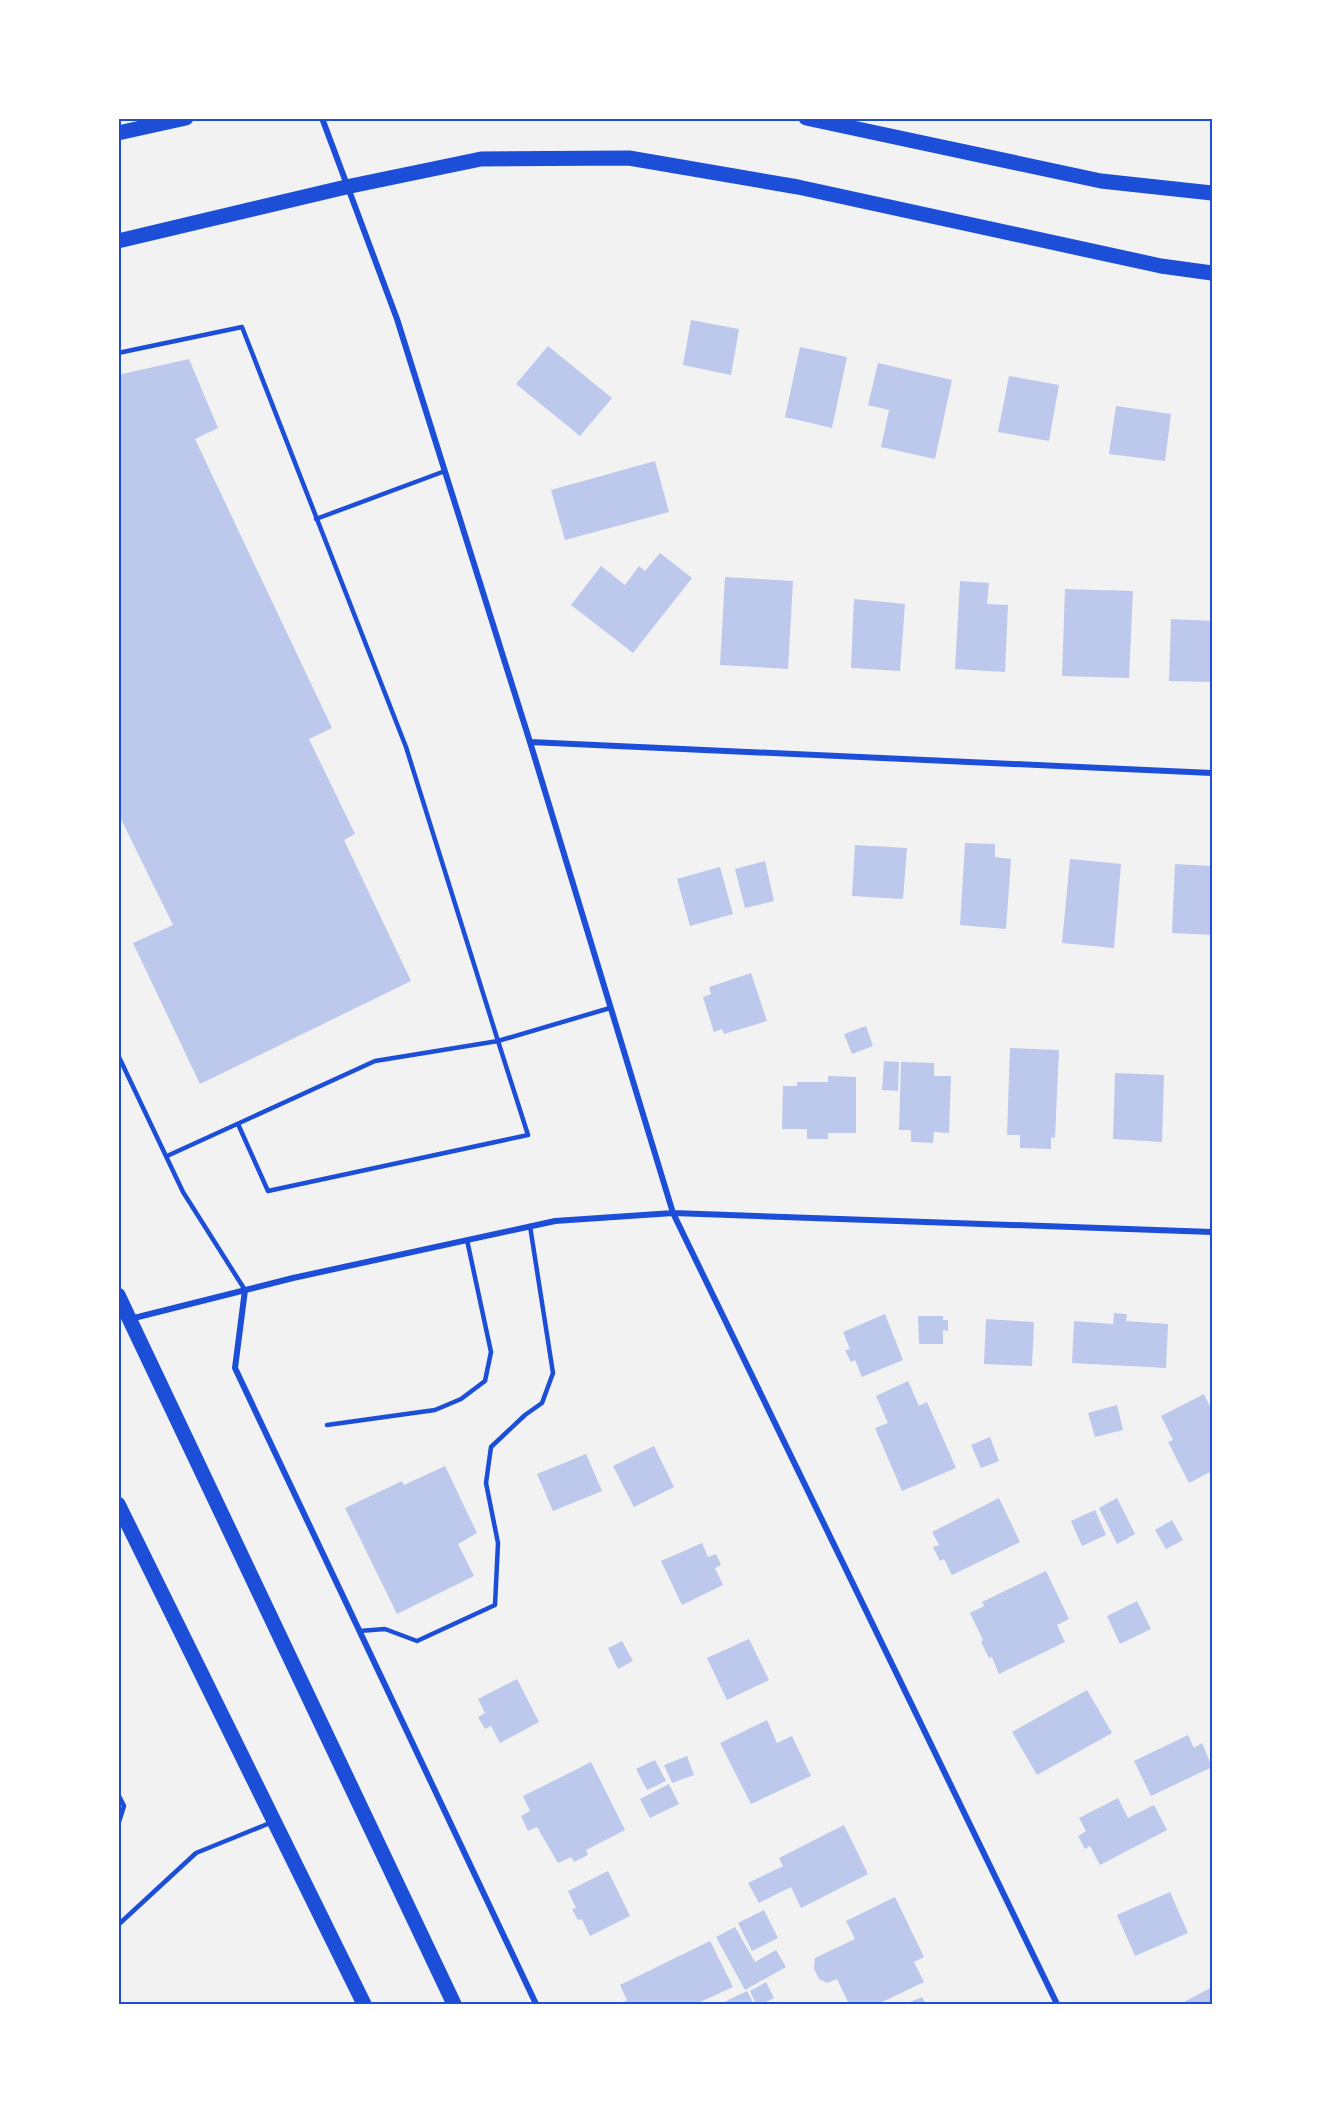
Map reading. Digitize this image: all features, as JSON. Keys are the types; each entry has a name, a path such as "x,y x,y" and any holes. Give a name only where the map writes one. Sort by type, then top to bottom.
{"main road":[{"path":"118,133 186,118"},
{"path":"806,118 1101,181 1212,193"},
{"path":"118,241 346,187 481,159 629,158 798,187 1161,266 1212,273"},
{"path":"118,1295 122,1319 454,2004"},
{"path":"118,1504 364,2004"}],"street":[{"path":"322,118 397,318 530,742 672,1214 1056,2004"},
{"path":"530,742 1212,773"},
{"path":"122,1319 293,1278 555,1221 672,1214 1212,1232"},
{"path":"245,1290 234,1368 536,2004"}],"lane":[{"path":"118,353 242,327 406,747 528,1135 268,1191 238,1124"},
{"path":"316,519 445,471"},
{"path":"166,1156 375,1061 498,1041 610,1008"},
{"path":"118,1055 183,1192 245,1290"},
{"path":"359,1631 385,1629 417,1641 495,1605 498,1543 486,1483 491,1447 525,1415 542,1403 553,1373 530,1226"},
{"path":"327,1425 435,1410 460,1399 485,1381 491,1352 467,1240"},
{"path":"118,1794 124,1806 118,1825"},
{"path":"118,1925 196,1853 274,1821"}],"building":[{"path":"691,320 739,329 731,375 683,365"},
{"path":"548,346 612,398 580,436 516,384"},
{"path":"800,347 847,357 832,428 785,417"},
{"path":"189,359 218,428 195,439 332,728 309,739 355,834 344,840 411,981 200,1084 133,943 173,925 118,813 118,375"},
{"path":"878,363 952,380 935,459 881,447 889,410 868,405"},
{"path":"1009,376 1059,385 1049,441 998,432"},
{"path":"1116,406 1171,414 1165,461 1109,454"},
{"path":"655,461 669,512 565,540 551,490"},
{"path":"660,553 692,578 633,653 571,605 601,566 625,585 639,566 645,571"},
{"path":"725,577 793,581 788,669 720,665"},
{"path":"960,581 989,583 987,604 1008,605 1005,672 955,669"},
{"path":"1065,589 1133,591 1129,678 1062,676"},
{"path":"854,599 905,604 900,671 851,668"},
{"path":"1171,619 1212,621 1212,682 1169,681"},
{"path":"965,843 995,844 995,857 1011,859 1006,929 960,925"},
{"path":"855,845 907,848 903,899 852,896"},
{"path":"1070,859 1121,864 1114,948 1062,943"},
{"path":"765,861 774,901 745,908 735,869"},
{"path":"1175,864 1212,866 1212,935 1172,933"},
{"path":"720,867 733,914 690,926 677,879"},
{"path":"751,973 767,1021 724,1034 722,1029 714,1032 703,997 711,994 709,987"},
{"path":"866,1026 873,1046 852,1054 844,1034"},
{"path":"1010,1048 1059,1050 1055,1138 1051,1137 1051,1149 1020,1148 1020,1135 1007,1135"},
{"path":"884,1061 899,1062 898,1091 882,1090"},
{"path":"901,1062 934,1063 934,1076 951,1076 949,1133 934,1132 933,1143 911,1142 911,1130 899,1130"},
{"path":"1115,1073 1164,1075 1162,1142 1113,1139"},
{"path":"828,1076 856,1077 856,1133 828,1133 828,1139 807,1139 807,1129 782,1129 783,1086 797,1086 797,1082 828,1082"},
{"path":"1114,1313 1127,1314 1126,1321 1168,1324 1166,1368 1072,1363 1074,1321 1113,1324"},
{"path":"885,1314 903,1360 862,1377 855,1360 851,1362 845,1350 850,1349 843,1332"},
{"path":"918,1316 943,1316 943,1320 948,1320 948,1331 943,1330 943,1344 919,1344"},
{"path":"986,1319 1034,1322 1032,1366 984,1364"},
{"path":"908,1381 919,1406 927,1402 956,1468 902,1491 875,1428 888,1423 876,1396"},
{"path":"1204,1394 1212,1411 1212,1471 1189,1483 1168,1442 1173,1440 1161,1416"},
{"path":"1117,1405 1123,1430 1095,1437 1088,1413"},
{"path":"990,1437 999,1461 981,1468 971,1445"},
{"path":"654,1446 674,1487 634,1507 613,1466"},
{"path":"586,1454 602,1491 553,1511 537,1474"},
{"path":"445,1466 477,1533 458,1544 474,1576 397,1614 345,1508 402,1481 404,1485"},
{"path":"999,1498 1020,1542 952,1575 944,1559 940,1561 933,1547 939,1545 932,1532"},
{"path":"1117,1498 1135,1534 1117,1544 1099,1508"},
{"path":"1095,1510 1106,1535 1082,1546 1071,1521"},
{"path":"1172,1520 1183,1540 1166,1549 1155,1530"},
{"path":"702,1543 708,1557 716,1554 721,1565 715,1568 723,1585 682,1605 661,1561"},
{"path":"1046,1571 1069,1619 1057,1625 1065,1642 999,1674 992,1657 989,1658 981,1642 983,1640 970,1613 984,1606 982,1602"},
{"path":"1137,1601 1151,1629 1120,1644 1107,1616"},
{"path":"749,1639 769,1680 727,1700 707,1658"},
{"path":"622,1641 633,1661 618,1669 608,1648"},
{"path":"517,1679 539,1722 500,1743 491,1726 485,1729 478,1717 485,1713 478,1699"},
{"path":"1087,1690 1112,1733 1037,1775 1012,1732"},
{"path":"767,1720 777,1743 792,1736 811,1776 751,1804 720,1743"},
{"path":"1188,1735 1194,1748 1202,1743 1212,1767 1151,1796 1134,1761"},
{"path":"687,1756 694,1775 672,1783 664,1765"},
{"path":"655,1760 666,1781 647,1790 636,1769"},
{"path":"591,1762 625,1830 586,1850 588,1855 574,1862 571,1857 558,1863 537,1827 528,1831 521,1816 530,1811 523,1796"},
{"path":"669,1784 679,1804 650,1818 640,1799"},
{"path":"1118,1798 1128,1818 1154,1805 1167,1830 1100,1865 1090,1846 1085,1849 1078,1836 1086,1831 1079,1818"},
{"path":"844,1825 868,1874 801,1908 791,1887 759,1903 748,1883 783,1866 779,1858"},
{"path":"608,1871 630,1916 590,1936 582,1919 578,1920 572,1909 576,1908 568,1891"},
{"path":"1170,1892 1188,1933 1135,1956 1117,1915"},
{"path":"895,1897 924,1957 914,1962 924,1982 878,2004 849,2004 837,1979 827,1983 819,1979 814,1969 815,1958 855,1939 846,1921"},
{"path":"764,1910 778,1938 752,1951 738,1923"},
{"path":"735,1927 755,1962 776,1950 786,1967 745,1990 716,1937"},
{"path":"710,1941 733,1987 696,2004 620,2004 627,2000 620,1985"},
{"path":"766,1982 774,1998 762,2004 756,2004 750,1991"},
{"path":"1212,1987 1212,2004 1180,2004"},
{"path":"747,1991 754,2004 720,2004"},
{"path":"922,1997 926,2004 905,2004"}]}
